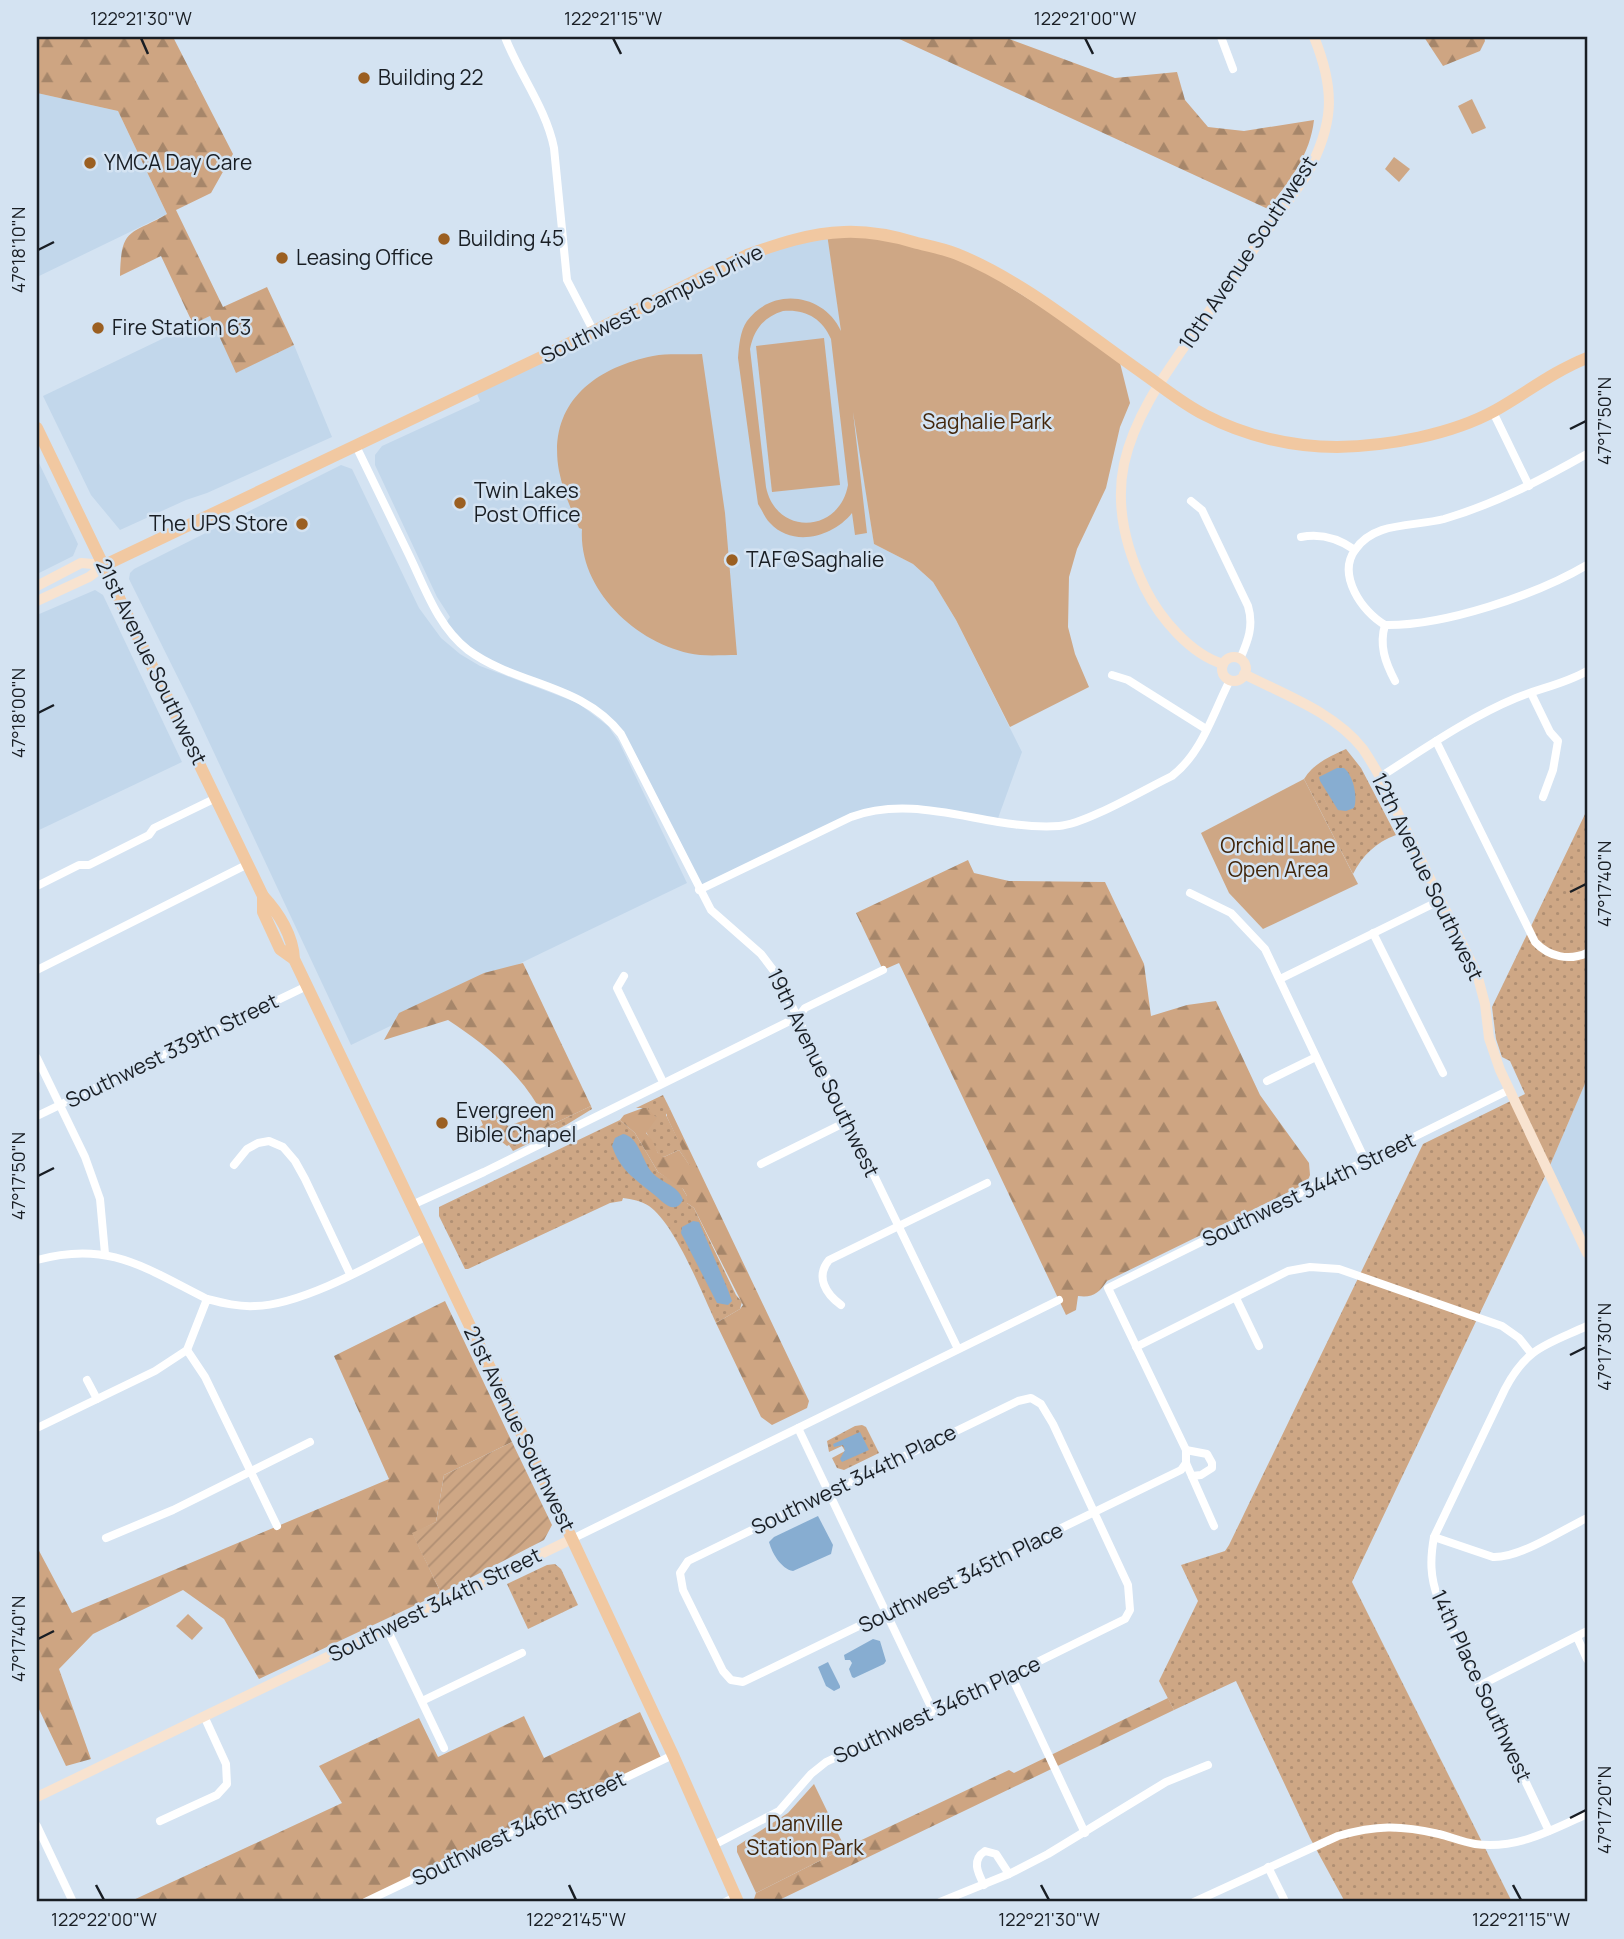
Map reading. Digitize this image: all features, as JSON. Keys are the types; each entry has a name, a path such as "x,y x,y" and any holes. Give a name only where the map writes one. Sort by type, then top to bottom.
{"main road":[{"name":"Southwest Campus Drive","path":"104,565 747,255 827,234 873,233 957,254 1025,290 1183,403 1207,416 1270,439 1301,445 1338,447 1395,442 1444,431 1493,412 1553,375 1587,358"},
{"name":"21st Avenue Southwest","path":"37,428 263,896 275,909 293,946 294,959 673,1755 733,1901"}],"street":[{"path":"505,37 518,69 551,131 567,280 593,330"},
{"path":"1221,37 1233,69"},
{"name":"10th Avenue Southwest","path":"1158,384 1306,176 1323,141 1330,114 1330,95 1314,37"},
{"path":"1158,384 1132,437 1124,464 1121,492 1125,537 1140,578 1161,614 1188,643 1206,657 1223,664"},
{"path":"1493,412 1529,486"},
{"name":"19th Avenue Southwest","path":"355,444 429,597 452,634 478,656 590,704 621,734 699,890 715,915 767,960 798,1017 846,1122 958,1349"},
{"path":"1587,454 1529,486 1444,519 1370,534 1351,555 1349,566 1352,583 1366,610 1385,625 1418,622 1479,609 1543,586 1587,565"},
{"path":"1191,501 1202,510 1252,618 1251,634 1240,659"},
{"path":"1301,537 1313,535 1337,539 1355,550"},
{"path":"37,586 81,564 104,565"},
{"path":"37,601 89,577 104,565"},
{"path":"1385,625 1381,643 1395,681"},
{"path":"1223,664 1229,659 1240,659"},
{"path":"1223,664 1224,675 1230,680 1238,680 1244,674 1245,666 1240,659"},
{"path":"1380,777 1473,719 1587,671"},
{"name":"12th Avenue Southwest","path":"1244,674 1334,722 1362,749 1380,777 1478,974 1489,1038 1509,1090 1587,1253"},
{"path":"1112,675 1128,680 1206,729"},
{"path":"699,890 828,827 878,810 924,809 1030,825 1073,824 1172,776 1186,765 1195,753 1230,680"},
{"path":"1531,693 1550,732 1558,741 1553,770 1543,797"},
{"path":"1436,741 1530,932 1541,948 1559,956 1579,957 1587,953"},
{"path":"37,886 79,865 89,865 149,835 154,828 216,798"},
{"path":"37,970 248,864"},
{"path":"1190,893 1231,912 1265,949 1366,1162"},
{"path":"1280,979 1440,900"},
{"path":"1373,933 1444,1073"},
{"path":"412,1205 798,1017 805,1008 883,970"},
{"path":"624,975 617,988 663,1083"},
{"name":"Southwest 339th Street","path":"37,1116 307,986"},
{"path":"1267,1081 1316,1057"},
{"path":"37,1058 85,1157 100,1199 105,1254"},
{"name":"Southwest 344th Street","path":"1136,1347 1108,1288 1509,1090"},
{"path":"761,1164 846,1122"},
{"path":"234,1165 247,1149 258,1143 269,1141 283,1147 300,1170 350,1274"},
{"path":"841,1305 829,1294 822,1281 822,1271 832,1257 986,1183"},
{"path":"37,1260 58,1254 105,1254 128,1260 207,1299 233,1305 256,1306 275,1304 325,1287 427,1236"},
{"path":"1214,1526 1186,1463 1186,1450 1136,1347 1288,1271 1310,1267 1330,1267 1508,1329 1520,1338 1531,1353 1587,1326"},
{"path":"1236,1298 1259,1346"},
{"path":"37,1428 155,1371 187,1350 207,1299"},
{"name":"Southwest 344th Street","path":"37,1797 1059,1300"},
{"path":"187,1350 205,1377 277,1526"},
{"name":"14th Place Southwest","path":"1531,1353 1518,1366 1504,1389 1434,1537 1430,1558 1435,1589 1549,1831"},
{"path":"87,1380 97,1399"},
{"name":"Southwest 344th Place","path":"731,1680 720,1666 683,1590 680,1573 688,1561 1018,1401 1035,1399 1041,1404 1095,1512"},
{"path":"798,1428 933,1711"},
{"path":"106,1538 173,1510 310,1442"},
{"path":"1186,1450 1207,1454 1212,1463 1212,1468 1206,1472 1192,1476"},
{"name":"Southwest 345th Place","path":"731,1680 743,1682 887,1614 1181,1470 1186,1463"},
{"name":"Southwest 346th Place","path":"712,1846 779,1811 811,1774 826,1762 1125,1619 1131,1605 1128,1585 1095,1512"},
{"path":"1434,1537 1493,1557 1502,1557 1587,1518"},
{"path":"387,1629 444,1748"},
{"path":"1479,1686 1587,1631"},
{"path":"1577,1637 1587,1659"},
{"path":"422,1701 522,1653"},
{"path":"1011,1675 1085,1833"},
{"path":"160,1821 217,1795 227,1784 226,1764 204,1716"},
{"name":"Southwest 346th Street","path":"365,1902 673,1755"},
{"path":"940,1902 1009,1874 1085,1833 1166,1782 1208,1765"},
{"path":"1194,1902 1338,1836 1383,1826 1404,1826 1475,1844 1509,1844 1530,1839 1587,1814"},
{"path":"37,1826 73,1902"},
{"path":"984,1885 976,1862 985,1851 996,1854 1009,1874"},
{"path":"1268,1867 1284,1899"}],"shaded area":[{"name":"YMCA Day Care","path":"37,93 118,111 167,214 37,277"},
{"name":"TAF@Saghalie","path":"827,234 874,544 913,564 933,582 956,620 1022,752 997,821 924,809 873,811 699,890 621,734 590,704 478,656 445,624 450,617 437,597 375,465 375,455 382,446 480,401 475,389 747,255"},
{"path":"210,316 236,372 294,345 332,437 120,530 91,495 43,396"},
{"path":"37,459 78,544 73,556 37,574"},
{"path":"341,465 352,469 419,608 441,638 480,666 578,703 608,726 619,742 687,883 351,1045 194,710 129,579 134,569"},
{"path":"95,590 103,595 182,762 37,831 37,615"},
{"path":"1587,1079 1587,1253 1548,1170"}],"green space":[{"path":"37,37 173,37 233,154 211,193 176,210 223,307 267,287 294,345 236,373 210,316 193,324 161,256 120,276 123,248 130,234 167,214 118,111 37,93"},
{"path":"895,37 1004,37 1115,78 1177,72 1185,100 1208,127 1244,131 1314,120 1312,133 1297,168 1268,209"},
{"path":"1424,37 1484,37 1485,41 1480,51 1443,66"},
{"path":"1472,99 1486,128 1472,134 1458,106"},
{"path":"1394,157 1410,169 1399,182 1385,169"},
{"name":"Saghalie Park","path":"845,232 957,254 1118,355 1130,403 1120,427 1106,488 1077,549 1069,577 1068,627 1075,654 1089,687 1010,727 956,620 933,582 913,564 874,544 853,412 867,533 855,535 852,513 824,533 801,537 790,535 779,531 770,523 758,504 738,358 741,334 747,321 758,310 784,299 811,302 823,309 841,331 827,234","holes":["783,311 805,313 818,320 831,339 848,485 842,501 833,513 821,520 807,523 794,521 782,514 772,503 766,487 750,349 754,335 765,320"]},
{"path":"824,338 840,485 772,492 756,346"},
{"path":"702,354 725,513 737,655 700,655 678,650 656,641 617,613 590,574 583,552 582,529 579,528 570,507 559,471 557,448 560,427 579,393 594,380 611,370 653,356"},
{"path":"1346,749 1361,768 1396,835 1370,850 1353,874 1304,779 1317,765"},
{"name":"Orchid Lane Open Area","path":"1304,779 1358,884 1263,929 1229,893 1201,833"},
{"path":"1587,810 1587,1079 1548,1170 1352,1582 1512,1902 1345,1902 1310,1838 1236,1681 1174,1710 1159,1681 1198,1601 1181,1565 1225,1551 1229,1545 1423,1144 1525,1094 1510,1061 1502,1057 1496,1039 1492,1007"},
{"path":"968,860 974,873 1009,881 1105,882 1144,964 1151,1016 1187,1005 1216,1001 1260,1095 1309,1163 1310,1175 1307,1183 1107,1281 1095,1294 1078,1296 1076,1310 1066,1315 899,963 883,970 856,913"},
{"path":"523,963 591,1106 507,1146 497,1138 496,1133 490,1137 487,1134 483,1136 478,1128 483,1125 480,1118 483,1110 495,1110 508,1126 525,1120 538,1106 510,1069 486,1048 448,1020 384,1040 399,1013 484,973"},
{"path":"663,1095 670,1109 666,1115 695,1174 679,1150 664,1157 659,1155 646,1132 656,1117 651,1115 647,1108 636,1108"},
{"path":"591,1106 592,1109 566,1125 513,1151 509,1145"},
{"path":"647,1108 657,1118 646,1133 658,1153 664,1157 679,1150 690,1166 667,1117 670,1109 809,1401 807,1408 772,1425 761,1417 716,1323 743,1305 694,1208 687,1203 683,1189 658,1172 635,1133 620,1120 624,1115"},
{"path":"620,1120 635,1133 658,1172 681,1186 687,1196 687,1203 694,1208 736,1295 742,1302 740,1309 716,1323 678,1243 659,1215 640,1202 623,1198 622,1201 610,1203 468,1269 465,1269 439,1216 439,1207"},
{"path":"445,1301 512,1442 444,1475 436,1522 413,1534 441,1593 259,1679 224,1619 183,1590 93,1634 59,1669 91,1759 66,1766 37,1705 37,1547 72,1613 389,1479 334,1356"},
{"path":"862,1425 866,1427 879,1453 844,1470 837,1468 832,1458 845,1451 842,1446 829,1452 827,1441"},
{"path":"512,1442 552,1525 544,1540 441,1593 412,1533 436,1522 444,1475"},
{"path":"555,1564 561,1569 578,1605 528,1629 507,1584 547,1565"},
{"path":"188,1614 203,1628 192,1640 176,1626"},
{"path":"1168,1698 1174,1710 775,1902 753,1902 756,1893 851,1845 1009,1770 1014,1773"},
{"path":"640,1712 662,1760 365,1902 129,1902 342,1803 319,1766 419,1718 438,1757 524,1716 544,1758"},
{"name":"Danville Station Park","path":"814,1784 845,1848 756,1893 737,1852 737,1846 788,1813"}],"water":[{"path":"1337,768 1347,771 1354,786 1354,808 1346,811 1338,810 1319,777"},
{"path":"623,1134 636,1143 650,1170 681,1195 683,1200 679,1205 668,1205 623,1167 612,1146 615,1138"},
{"path":"693,1221 699,1222 728,1290 732,1301 728,1305 717,1303 681,1233 682,1227"},
{"path":"860,1432 869,1450 842,1462 840,1459 845,1450 843,1445 834,1447 833,1444"},
{"path":"818,1516 833,1545 831,1554 793,1571 789,1570 778,1560 769,1542"},
{"path":"873,1639 880,1641 886,1661 852,1677 849,1669 852,1663 845,1660 844,1655"},
{"path":"828,1662 840,1686 834,1691 826,1686 818,1667"}],"place":[{"name":"Building 22","path":"364,78"},
{"name":"YMCA Day Care","path":"90,163"},
{"name":"Building 45","path":"444,239"},
{"name":"Leasing Office","path":"282,258"},
{"name":"Fire Station 63","path":"98,328"},
{"name":"Twin Lakes Post Office","path":"460,503"},
{"name":"The UPS Store","path":"302,524"},
{"name":"TAF@Saghalie","path":"732,560"},
{"name":"Evergreen Bible Chapel","path":"442,1123"}]}
